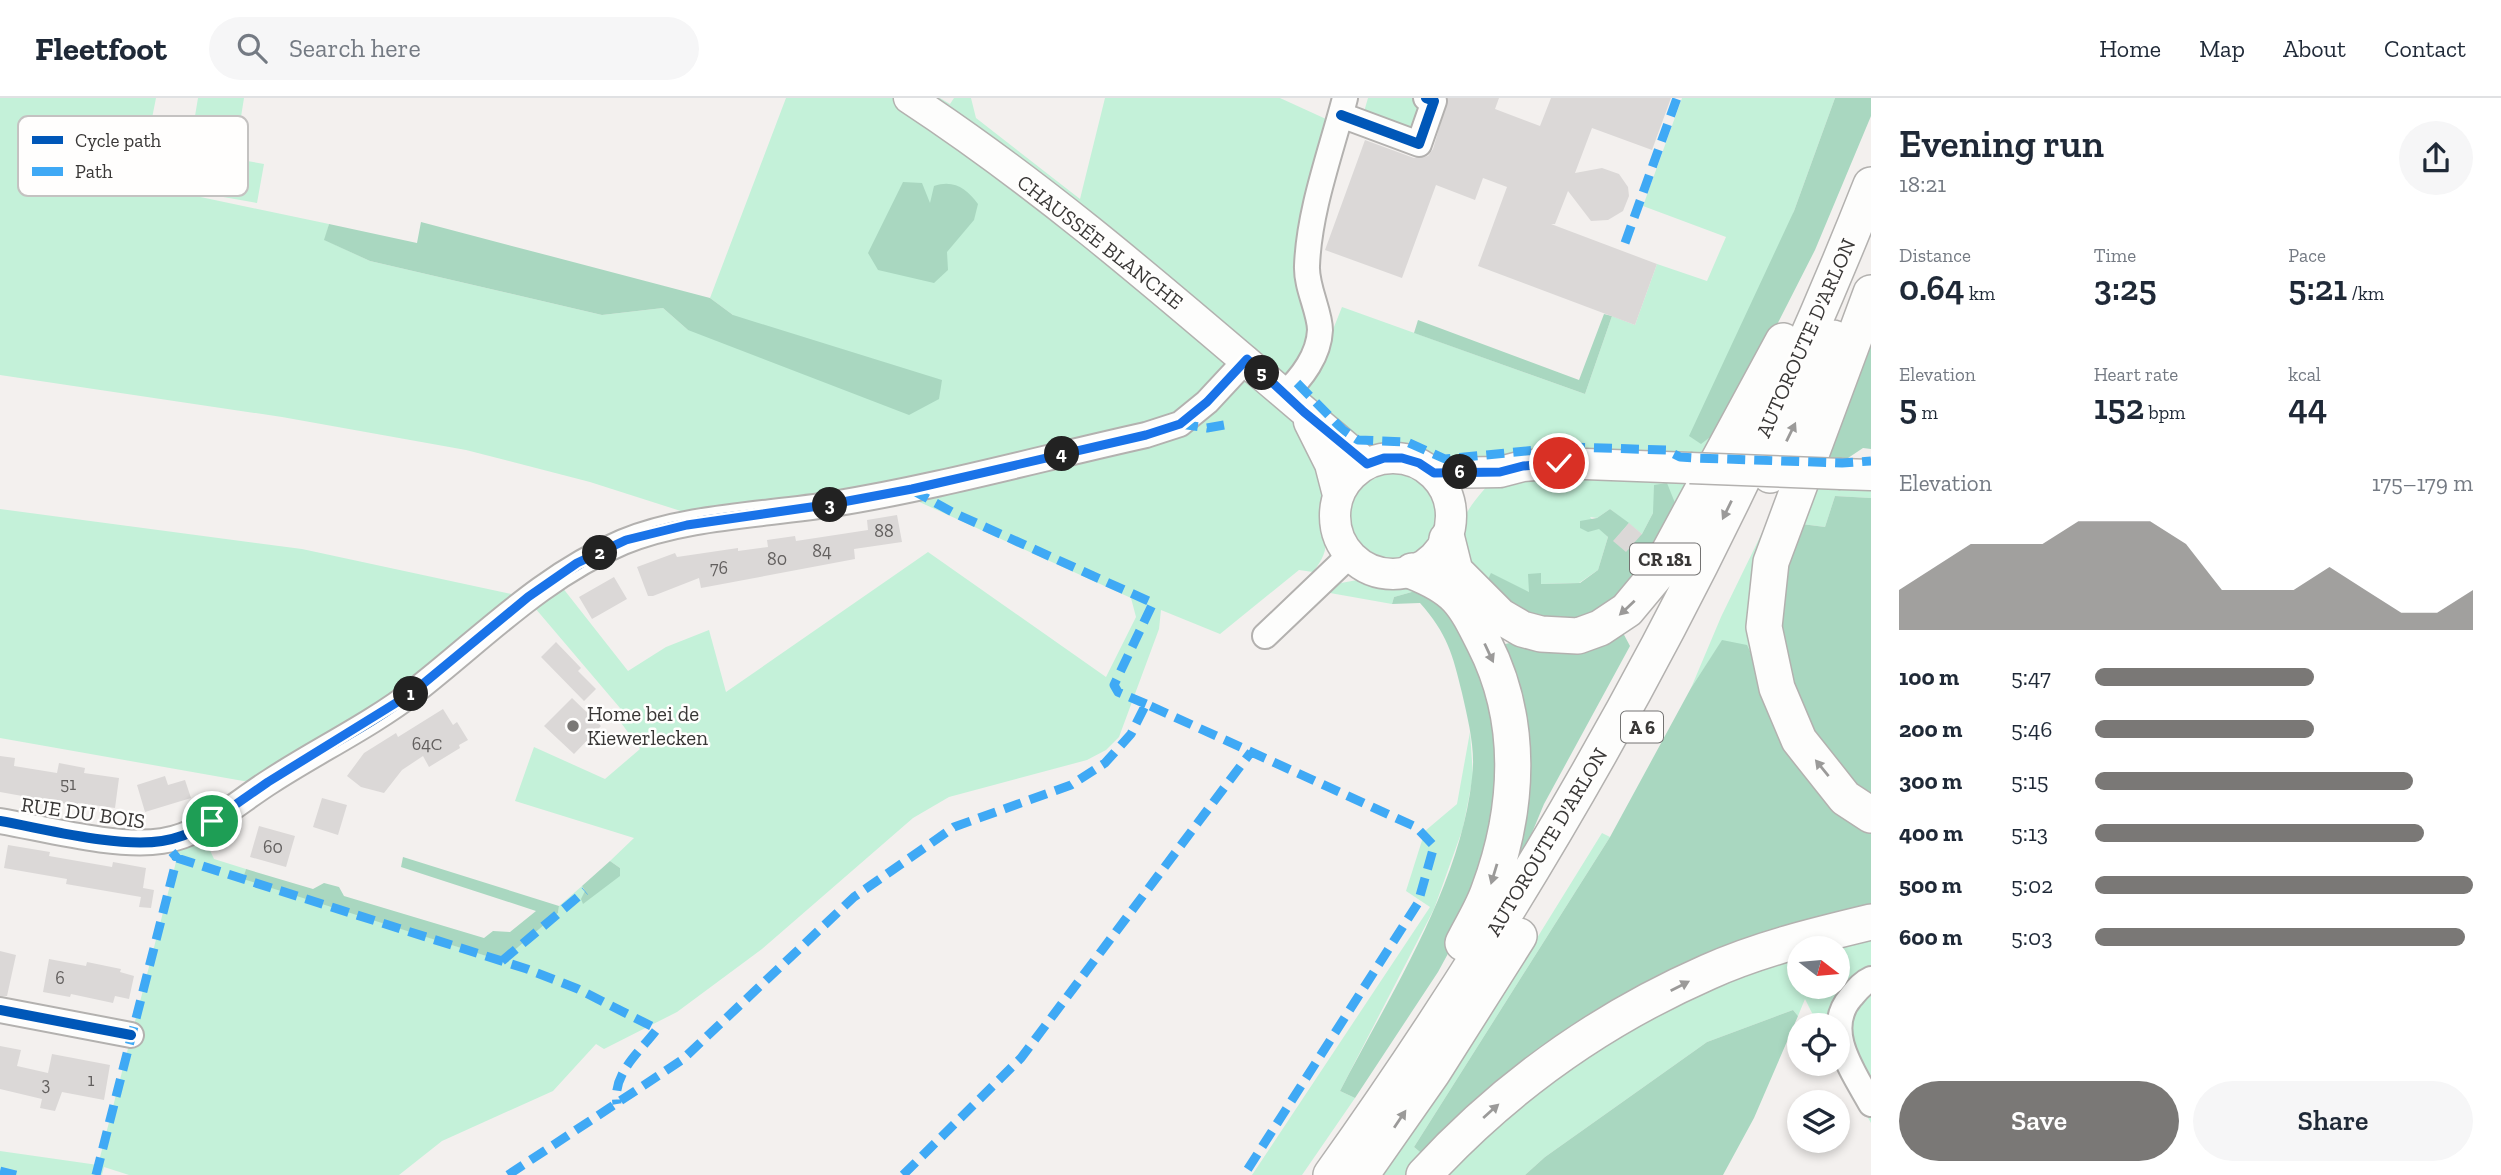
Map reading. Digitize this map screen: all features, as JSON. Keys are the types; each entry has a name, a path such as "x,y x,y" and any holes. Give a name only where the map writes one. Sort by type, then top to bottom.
{"highway":[{"name":"AUTOROUTE D'ARLON","path":"1331,1175 1517,896 1583,784 1709,549 1837,270 1871,185"},
{"name":"AUTOROUTE D'ARLON","path":"1361,1175 1491,981 1590,820 1641,729 1797,421 1871,250"},
{"name":"CR 181","path":"1450,524 1455,571 1476,595 1500,616 1522,629 1541,634 1578,636 1600,628 1627,610 1657,574 1808,296 1837,270"},
{"path":"1871,293 1771,562 1764,626 1777,688 1799,740 1845,798 1871,815"},
{"name":"A 6","path":"1367,1124 1384,1074 1458,953 1489,892 1505,838 1514,783 1512,730 1505,693 1492,658 1467,610 1453,591 1412,571"},
{"path":"1424,1175 1515,1090 1578,1040 1709,971 1763,951 1871,922"}],"main road":[{"name":"CHAUSSÉE BLANCHE","path":"909,98 1031,187 1247,359 1294,403 1367,464"},
{"path":"1294,403 1330,464 1338,495 1336,527 1341,542 1350,555 1363,566 1378,573 1395,575 1427,564 1439,553 1450,524 1449,496 1434,473 1419,463 1402,458 1384,458 1367,464 1350,477 1338,495"},
{"path":"1434,473 1500,472 1523,466 1559,463 1871,475"},
{"path":"1450,524 1500,472"}],"street":[{"path":"1294,403 1297,383 1312,359 1320,328 1307,269 1311,228 1343,106 1419,144 1434,101 1426,98"},
{"name":"RUE DU BOIS","path":"0,821 138,843 163,841 187,834 212,821 268,782 412,693 528,597 577,563 626,540 687,525 832,504 912,489 1146,435 1180,424 1207,402 1247,359"},
{"path":"1265,636 1350,555"},
{"path":"1871,979 1864,982 1844,1005 1838,1032 1847,1062 1871,1104"},
{"path":"0,1010 131,1035"}],"green space":[{"path":"0,98 156,98 152,116 18,116 18,196 196,196 329,224 325,240 370,261 602,315 663,308 688,330 733,315 710,298 786,98 940,98 950,104 954,98 971,98 976,118 1080,199 1105,98 1280,98 1350,130 1321,230 1315,270 1332,332 1342,307 1585,394 1612,316 1635,325 1657,264 1707,281 1726,237 1643,206 1682,98 1835,98 1794,211 1726,425 1679,513 1653,513 1642,534 1610,509 1597,518 1590,517 1608,537 1598,570 1579,583 1540,584 1529,574 1530,592 1483,589 1455,543 1466,513 1499,473 1447,467 1413,452 1349,448 1326,510 1324,554 1313,572 1299,570 1220,634 1161,610 1159,629 1119,737 1106,750 1087,760 949,797 913,818 762,949 677,1012 604,1049 596,1044 553,1091 442,1141 399,1175 129,1175 104,1167 102,1175 0,1175 0,1151 98,1165 177,858 170,850 199,841 207,844 214,859 246,869 244,878 502,961 558,913 559,906 582,886 585,891 620,868 610,861 634,838 515,801 534,747 605,779 640,749 614,713 620,708 535,608 562,587 628,671 666,647 709,630 726,692 928,552 1106,677 1136,617 1131,598 915,500 687,513 590,482 466,450 282,417 0,375"},
{"path":"198,98 244,98 241,116 195,116"},
{"path":"1368,98 1426,98 1419,144 1361,122"},
{"path":"1835,98 1871,98 1871,116 1815,250 1726,425 1701,444 1689,436 1794,211"},
{"path":"248,161 264,164 257,203 217,196 248,196"},
{"path":"903,182 922,183 930,203 934,186 948,184 965,190 978,204 974,220 947,252 948,270 934,283 878,270 868,253"},
{"path":"421,222 710,298 733,315 942,380 939,399 909,415 688,330 663,308 602,315 370,261 324,240 329,224 417,243"},
{"path":"1604,314 1612,316 1585,394 1414,333 1418,320 1579,380"},
{"path":"1871,337 1871,449 1863,448 1842,462 1821,461"},
{"path":"1796,463 1768,689 1722,641 1691,688 1721,617"},
{"path":"1393,474 1409,477 1423,486 1432,500 1435,516 1432,532 1423,546 1409,555 1393,558 1377,555 1363,546 1354,532 1351,516 1354,500 1363,486 1377,477"},
{"path":"1667,483 1679,513 1647,570 1598,616 1545,623 1483,589 1491,573 1529,592 1528,574 1541,573 1541,584 1580,583 1598,570 1608,537 1599,529 1588,532 1580,528 1580,521 1597,518 1610,509 1629,523 1614,541 1642,534 1653,513 1654,485"},
{"path":"1809,485 1871,488 1871,498 1835,496 1825,527 1794,523"},
{"path":"1835,496 1871,498 1871,803 1805,726 1776,629 1794,523 1825,527"},
{"path":"0,509 302,549 516,595 408,687 249,782 0,738"},
{"path":"1368,578 1433,586 1394,597 1392,604 1330,593 1328,590 1341,583"},
{"path":"1433,586 1483,661 1506,769 1463,926 1438,972 1355,1098 1340,1091 1401,978 1438,900 1465,819 1472,778 1473,757 1469,724 1448,645 1437,624 1420,603 1392,604 1394,597"},
{"path":"1622,631 1630,646 1544,804 1529,840 1496,896 1500,654 1505,644 1524,640"},
{"path":"1722,640 1747,645 1768,689 1871,824 1871,906 1760,937 1426,1157 1414,1147 1610,837 1691,688"},
{"path":"1470,732 1473,776 1463,828 1434,909 1340,1091 1355,1098 1302,1175 1252,1175 1430,907 1406,891 1425,831 1457,804"},
{"path":"1602,833 1610,837 1414,1147 1426,1157 1409,1175 1381,1175 1448,1082"},
{"path":"403,857 559,906 558,913 502,961 243,879 246,869 313,889 324,883 339,887 344,896 484,938 493,931 510,932 536,911 401,867"},
{"path":"610,861 620,868 620,876 583,904 581,899 585,891 582,886"},
{"path":"1871,933 1871,1123 1844,1076 1850,1076 1850,1013 1812,1013 1805,999 1850,999 1850,938"},
{"path":"1787,958 1787,999 1805,999 1799,1013 1793,1010 1707,1042 1545,1157 1525,1175 1448,1175 1521,1106 1602,1045 1660,1010"},
{"path":"1793,1010 1796,1013 1787,1013 1787,1042 1754,1118 1723,1175 1525,1175 1545,1157 1707,1042"}],"building":[{"path":"1448,98 1499,98 1495,109 1540,126 1551,98 1671,98 1652,150 1592,128 1575,173 1602,168 1619,174 1628,187 1629,196 1623,211 1608,220 1591,221 1568,191 1555,224 1551,224 1657,264 1635,325 1478,266 1507,187 1483,178 1475,200 1436,185 1402,278 1325,250 1365,140 1414,158 1428,156 1433,149"},
{"path":"897,515 902,542 854,549 855,559 701,588 699,578 653,596 648,596 637,567 675,553 677,557 738,548 738,551 768,547 767,540 795,536 796,541 868,530 867,520"},
{"path":"1629,523 1642,534 1626,552 1613,541"},
{"path":"614,577 627,599 592,619 579,597"},
{"path":"556,642 581,668 578,671 596,689 584,701 541,657"},
{"name":"Home bei de Kiewerlecken","path":"572,698 601,726 574,754 544,726"},
{"path":"443,709 453,725 457,722 468,740 459,745 460,748 429,767 423,756 402,770 384,793 361,787 347,776 364,753 396,733 398,737"},
{"path":"0,756 15,758 14,766 57,773 59,763 85,768 84,773 119,778 115,808 78,803 78,806 0,792"},
{"path":"165,776 168,785 185,780 191,798 145,812 137,785"},
{"path":"322,798 347,805 338,835 313,827"},
{"path":"259,826 295,836 286,867 250,857"},
{"path":"8,845 50,852 49,856 112,867 113,862 146,868 143,888 154,890 151,908 139,907 141,897 66,884 67,879 4,868"},
{"path":"0,951 16,955 7,996 0,996"},
{"path":"49,959 86,966 87,962 121,969 120,972 134,976 129,999 115,996 113,1003 71,994 70,997 43,992"},
{"path":"0,1046 21,1050 17,1066 48,1073 52,1054 110,1065 104,1100 62,1092 55,1111 40,1108 42,1099 0,1089"}],"marked path":[{"path":"1625,243 1677,98"},
{"path":"1297,383 1343,430 1358,440 1407,442 1445,459 1568,447 1666,450 1680,457 1695,458 1842,463 1871,461"},
{"path":"1180,424 1207,428 1224,425"},
{"path":"912,490 954,513 1153,603 1114,685 1118,692 1146,704"},
{"path":"508,1175 682,1060 854,897 954,827 1071,785 1105,763 1131,734 1146,704 1416,827 1434,846 1418,903 1244,1175"},
{"path":"903,1175 1021,1058 1251,752"},
{"path":"96,1175 177,858 172,852"},
{"path":"177,858 527,969 578,989 657,1029 623,1073 619,1082 617,1104"},
{"path":"502,961 585,891"},
{"path":"0,1171 16,1175"}],"cycle path":[{"path":"1341,115 1419,144 1434,101 1426,98"},
{"path":"0,821 81,837 124,842 177,838 219,817 289,770 380,715 415,691 540,590 566,572 623,542 647,533 699,521 833,504 912,489 1146,435 1180,424 1207,402 1247,359"},
{"path":"0,1010 131,1035"}],"place":[{"name":"Home bei de Kiewerlecken","path":"573,726"}],"route":[{"path":"212,821 268,782 412,693 528,597 577,563 626,540 687,525 832,504 912,489 1146,435 1180,424 1207,402 1247,359 1304,412 1367,464 1384,458 1402,458 1419,463 1434,473 1500,472 1523,466 1559,463"}]}
